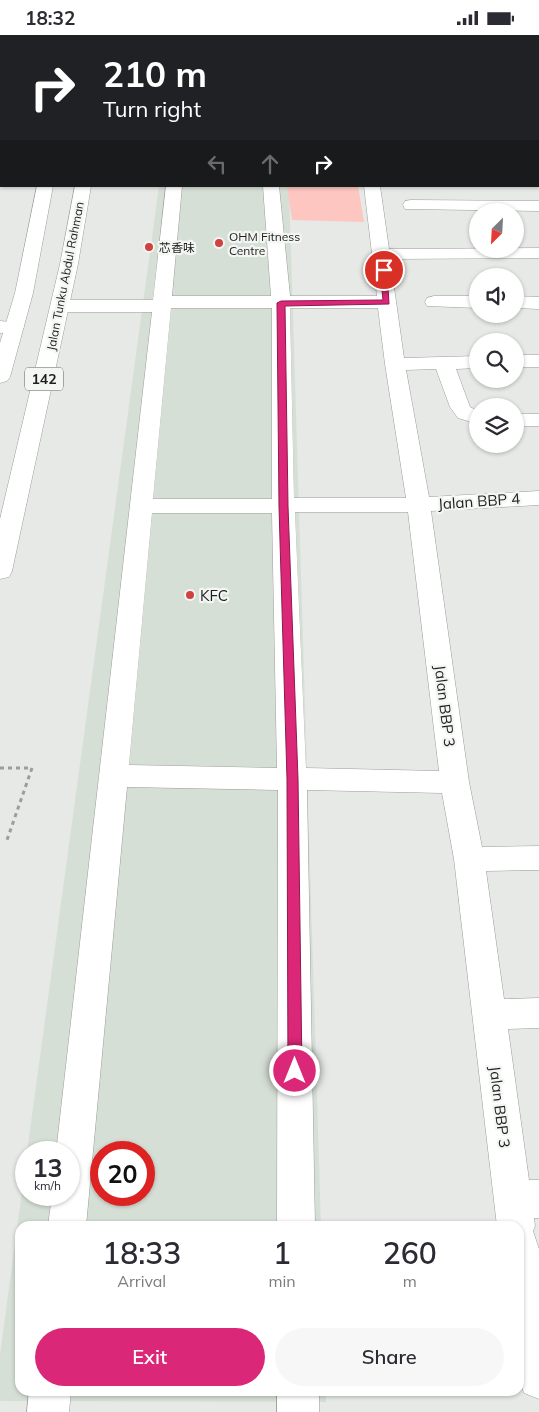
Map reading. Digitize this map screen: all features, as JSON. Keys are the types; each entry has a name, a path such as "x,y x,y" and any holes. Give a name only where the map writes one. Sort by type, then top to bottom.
{"street":[{"name":"142","path":"0,377 7,327 24,293 45,187"},
{"name":"Jalan Tunku Abdul Rahman","path":"0,571 60,306 83,187"},
{"path":"68,1221 174,187"},
{"path":"271,187 281,303 283,506 292,779 296,1221"},
{"name":"Jalan BBP 3","path":"372,187 395,364 419,505 455,782 469,859 488,1014 522,1208"},
{"path":"411,205 539,205"},
{"path":"382,254 539,253"},
{"path":"60,306 387,302"},
{"path":"434,302 469,302"},
{"path":"524,303 539,303"},
{"path":"524,361 539,361"},
{"path":"443,362 460,407 465,414 469,415"},
{"path":"395,364 469,362"},
{"path":"524,420 539,420"},
{"name":"Jalan BBP 4","path":"142,506 419,505 539,498"},
{"path":"113,776 455,782"},
{"path":"469,859 539,859"},
{"path":"488,1014 539,1013"},
{"path":"524,1278 539,1378"},
{"path":"48,1412 50,1396"},
{"path":"298,1396 298,1412"}],"path":[{"path":"0,768 32,768 7,840"}],"shaded area":[{"path":"159,187 289,187 321,1221 18,1221 20,1206 80,1206 80,1141 29,1141"},
{"path":"287,187 358,187 364,222 292,220"},
{"path":"15,1244 15,1396 326,1396 326,1402 0,1401 0,1355"}],"place":[{"name":"OHM Fitness Centre","path":"219,243"},
{"name":"芯香味","path":"149,247"},
{"name":"KFC","path":"190,595"}],"route":[{"path":"295,1071 292,779 283,506 281,303 387,302 384,270"}]}
